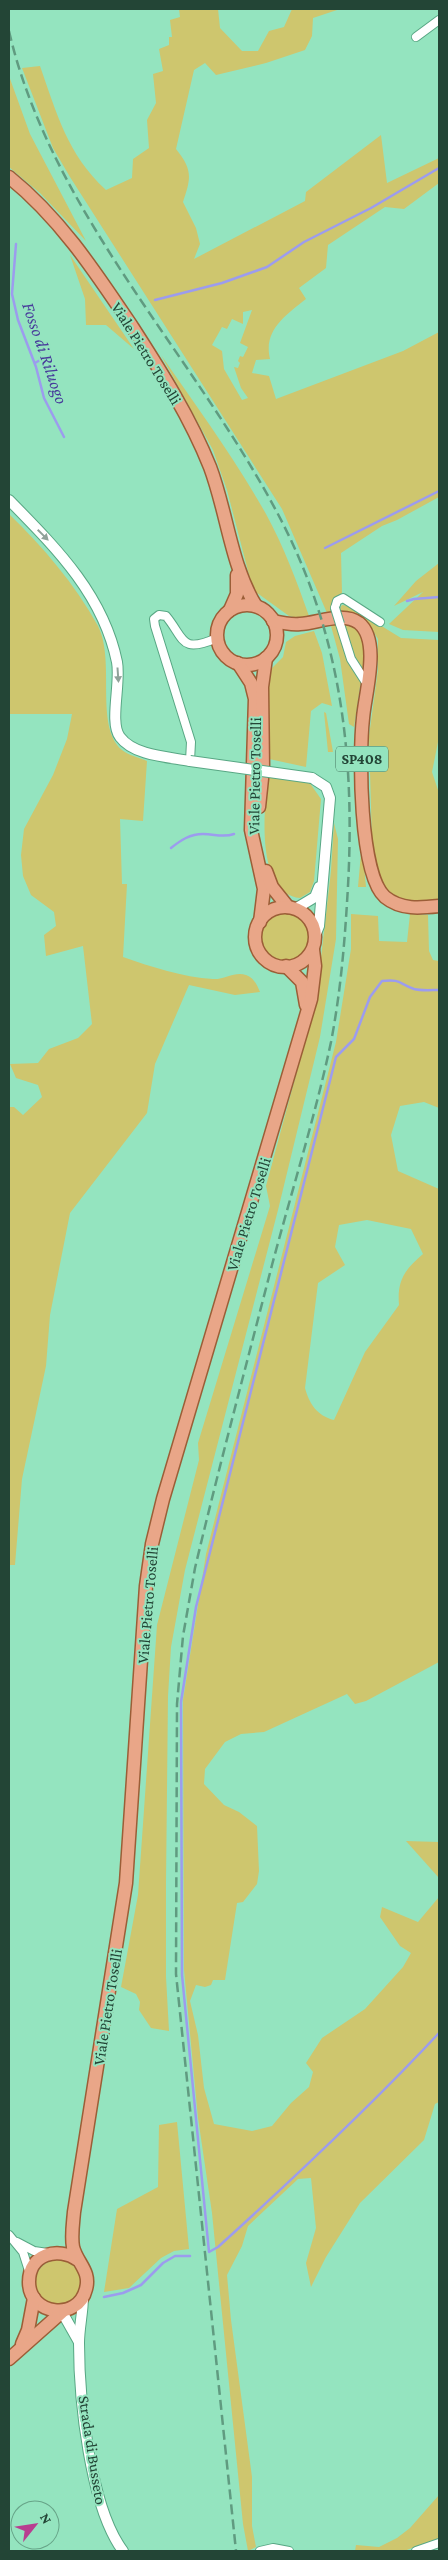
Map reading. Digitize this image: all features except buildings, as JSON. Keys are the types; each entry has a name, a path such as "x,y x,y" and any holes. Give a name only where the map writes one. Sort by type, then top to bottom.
{"main road":[{"name":"Viale Pietro Toselli","path":"9,177 44,209 73,241 169,385 193,428 210,468 244,586 256,606 267,613 273,621"},
{"name":"Viale Pietro Toselli","path":"236,557 237,590 230,610 219,624 217,638 224,653 238,663 251,683 255,705 251,826 264,890 256,939 261,954 276,965 286,966 299,977 304,986 306,1014"},
{"path":"230,610 243,605 256,606"},
{"name":"SP408","path":"301,624 342,618 354,620 361,625 371,644 362,742 365,839 371,872 379,890 395,904 415,908 439,906"},
{"path":"273,621 301,624 277,639 273,621"},
{"name":"Viale Pietro Toselli","path":"83,2297 87,2283 87,2274 78,2260 72,2240 74,2212 126,1884 143,1625 152,1544 163,1499 313,990 315,936 309,920 291,908 275,891 269,880 263,859 259,832 264,769 262,687 266,658 274,651 277,639"},
{"path":"238,663 254,664 266,658"},
{"path":"260,922 272,911 291,908"},
{"path":"286,966 301,962 313,950"},
{"name":"Viale Pietro Toselli","path":"30,2274 36,2262 51,2253 64,2240 74,2212"},
{"path":"51,2253 66,2253 78,2260"},
{"path":"30,2274 28,2285 34,2298 48,2309 62,2312"},
{"path":"9,2359 20,2347 62,2312 76,2305 83,2297"},
{"path":"20,2347 28,2330 34,2298"}],"street":[{"path":"416,37 439,20"},
{"path":"9,500 71,565 102,619 117,663 119,688 115,718 119,736 127,744 140,750 190,761 312,778 326,786 330,798 319,926 315,936"},
{"path":"367,684 351,658 335,608 337,601 343,598 380,622"},
{"path":"190,761 191,742 154,619 158,615 165,616 178,637 187,644 196,644 217,638"},
{"path":"291,908 317,894 323,869"},
{"path":"11,2237 34,2251 51,2253"},
{"path":"11,2237 25,2257 30,2274"},
{"name":"Strada di Busseto","path":"83,2297 79,2343 86,2424 96,2488 107,2525 123,2551"},
{"name":"Strada di Busseto","path":"62,2312 79,2343"},
{"path":"416,2551 439,2543"},
{"path":"260,2551 273,2548 289,2551"}],"shaded area":[{"path":"179,9 218,9 220,28 242,51 258,51 269,31 284,27 292,9 340,9 313,18 312,36 305,50 266,63 216,75 205,63 194,70 176,149 182,156 189,174 188,187 183,202 196,228 200,244 194,259 305,201 306,192 381,135 387,183 439,158 439,183 404,209 385,207 328,245 326,268 299,288 306,299 278,324 270,340 270,359 256,360 252,373 269,376 276,399 403,351 439,332 439,497 382,526 341,553 342,593 333,601 333,611 327,613 282,509 53,148 22,68 40,66 58,117 72,148 106,190 132,178 133,159 149,148 147,120 156,103 153,74 163,71 159,49 169,45 169,37 172,37 170,20 180,17","holes":["252,310 240,343 248,347 243,357 240,356 238,368 234,367 241,388 248,398 242,400 224,369 222,351 212,345 222,327 227,329 232,319 243,324 243,312"]},
{"path":"9,76 30,134 86,241 40,193 9,167"},
{"path":"70,255 134,349 106,325 86,325 85,299"},
{"path":"161,355 229,453 273,526 309,616 298,618 289,616 253,590 227,490 213,450"},
{"path":"9,514 58,567 79,595 98,626 103,641 105,657 109,726 114,739 122,750 147,761 143,821 120,819 122,884 127,884 123,957 167,971 201,978 217,979 238,974 246,975 253,980 260,992 235,995 189,985 155,1064 147,1113 70,1213 50,1315 46,1366 22,1479 15,1565 9,1565 9,1107 14,1107 23,1115 42,1097 38,1085 16,1078 10,1064 38,1063 49,1049 78,1038 92,1024 83,946 46,956 44,935 56,926 54,912 31,895 23,876 21,855 24,829 53,775 67,739 72,714 9,714"},
{"path":"439,563 439,632 403,630 389,624 423,592 394,606 416,581"},
{"path":"342,605 349,606 401,638 439,640 439,737 432,772 439,793 439,899 421,902 398,898 388,891 377,872 372,843 369,736 378,670 378,639 367,621 356,614 339,610"},
{"path":"337,623 361,680 354,727 349,724 340,659 331,626"},
{"path":"343,623 357,628 365,640 363,672 355,661"},
{"path":"314,631 322,653 332,706 322,703 311,711 306,767 269,759 269,671 283,657 286,642 295,636"},
{"path":"324,712 326,713 333,752 328,752"},
{"path":"268,777 309,782 321,799 314,881 310,892 300,898 286,893 275,882 269,866 265,828"},
{"path":"334,823 338,839 336,939 320,1037 278,1210 185,1570 171,1647 168,1696 166,1883 166,1977 169,2031 151,2028 139,2010 140,2002 136,1994 121,1987 138,1895 157,1625 199,1460 198,1443 270,1206 266,1186 316,1001 331,871"},
{"path":"361,853 363,855 366,887 358,887"},
{"path":"280,913 290,913 302,920 309,932 309,942 302,954 290,961 280,961 272,957 265,950 261,942 261,932 265,924 272,917"},
{"path":"351,914 378,916 379,941 407,942 410,914 428,915 429,951 433,960 439,961 439,1108 424,1102 400,1106 391,1135 398,1171 439,1189 439,1662 366,1701 355,1704 347,1694 264,1732 241,1734 225,1742 205,1769 204,1784 224,1805 239,1812 257,1826 259,1871 257,1884 243,1902 237,1903 225,1980 213,1980 211,1985 205,1987 196,1985 190,2001 198,2035 204,2088 214,2124 252,2131 272,2126 291,2103 309,2087 313,2072 306,2063 322,2038 365,2009 403,1967 411,1953 400,1946 380,1917 382,1907 418,1922 439,1897 439,2102 435,2104 424,2140 360,2203 326,2257 311,2287 306,2263 316,2228 311,2178 298,2179 248,2226 242,2246 227,2275 231,2320 252,2477 252,2526 256,2547 248,2551 243,2524 212,2213 198,2118 184,1970 183,1700 206,1554 336,1042 351,949","holes":["367,1220 411,1229 423,1254 403,1276 399,1289 399,1305 365,1352 334,1420 328,1418 318,1412 309,1399 305,1388 318,1283 345,1265 335,1247 339,1225"]},
{"path":"406,1841 439,1842 439,1878"},
{"path":"177,2122 189,2249 174,2251 161,2258 129,2288 104,2292 117,2209 158,2187 159,2125"},
{"path":"58,2260 71,2264 77,2270 81,2283 77,2296 71,2302 58,2306 45,2302 39,2296 35,2283 39,2270 45,2264"},
{"path":"439,2495 439,2538 404,2551 355,2551 356,2545 379,2547 397,2538 410,2528"}],"waterway":[{"path":"155,300 222,283 267,267 304,242 371,208 439,168"},
{"name":"Fosso di Riluogo","path":"16,244 12,294 18,320 36,367 44,398 64,437"},
{"path":"35,363 47,356"},
{"path":"325,548 439,491"},
{"path":"407,601 439,597"},
{"path":"171,848 182,840 194,835 226,836 234,834"},
{"path":"439,990 417,990 396,981 382,981 370,997 354,1039 336,1057 196,1607 181,1702 182,1975 209,2252 218,2247 331,2142 439,2033"},
{"path":"104,2297 123,2293 141,2285 163,2263 175,2256 190,2256"}],"railway":[{"path":"9,31 29,97 57,161 91,222 128,282 246,458 280,518 301,562 330,652 340,697 346,743 350,838 348,886 342,964 331,1042 195,1568 183,1636 177,1704 176,1974 236,2551"}]}
